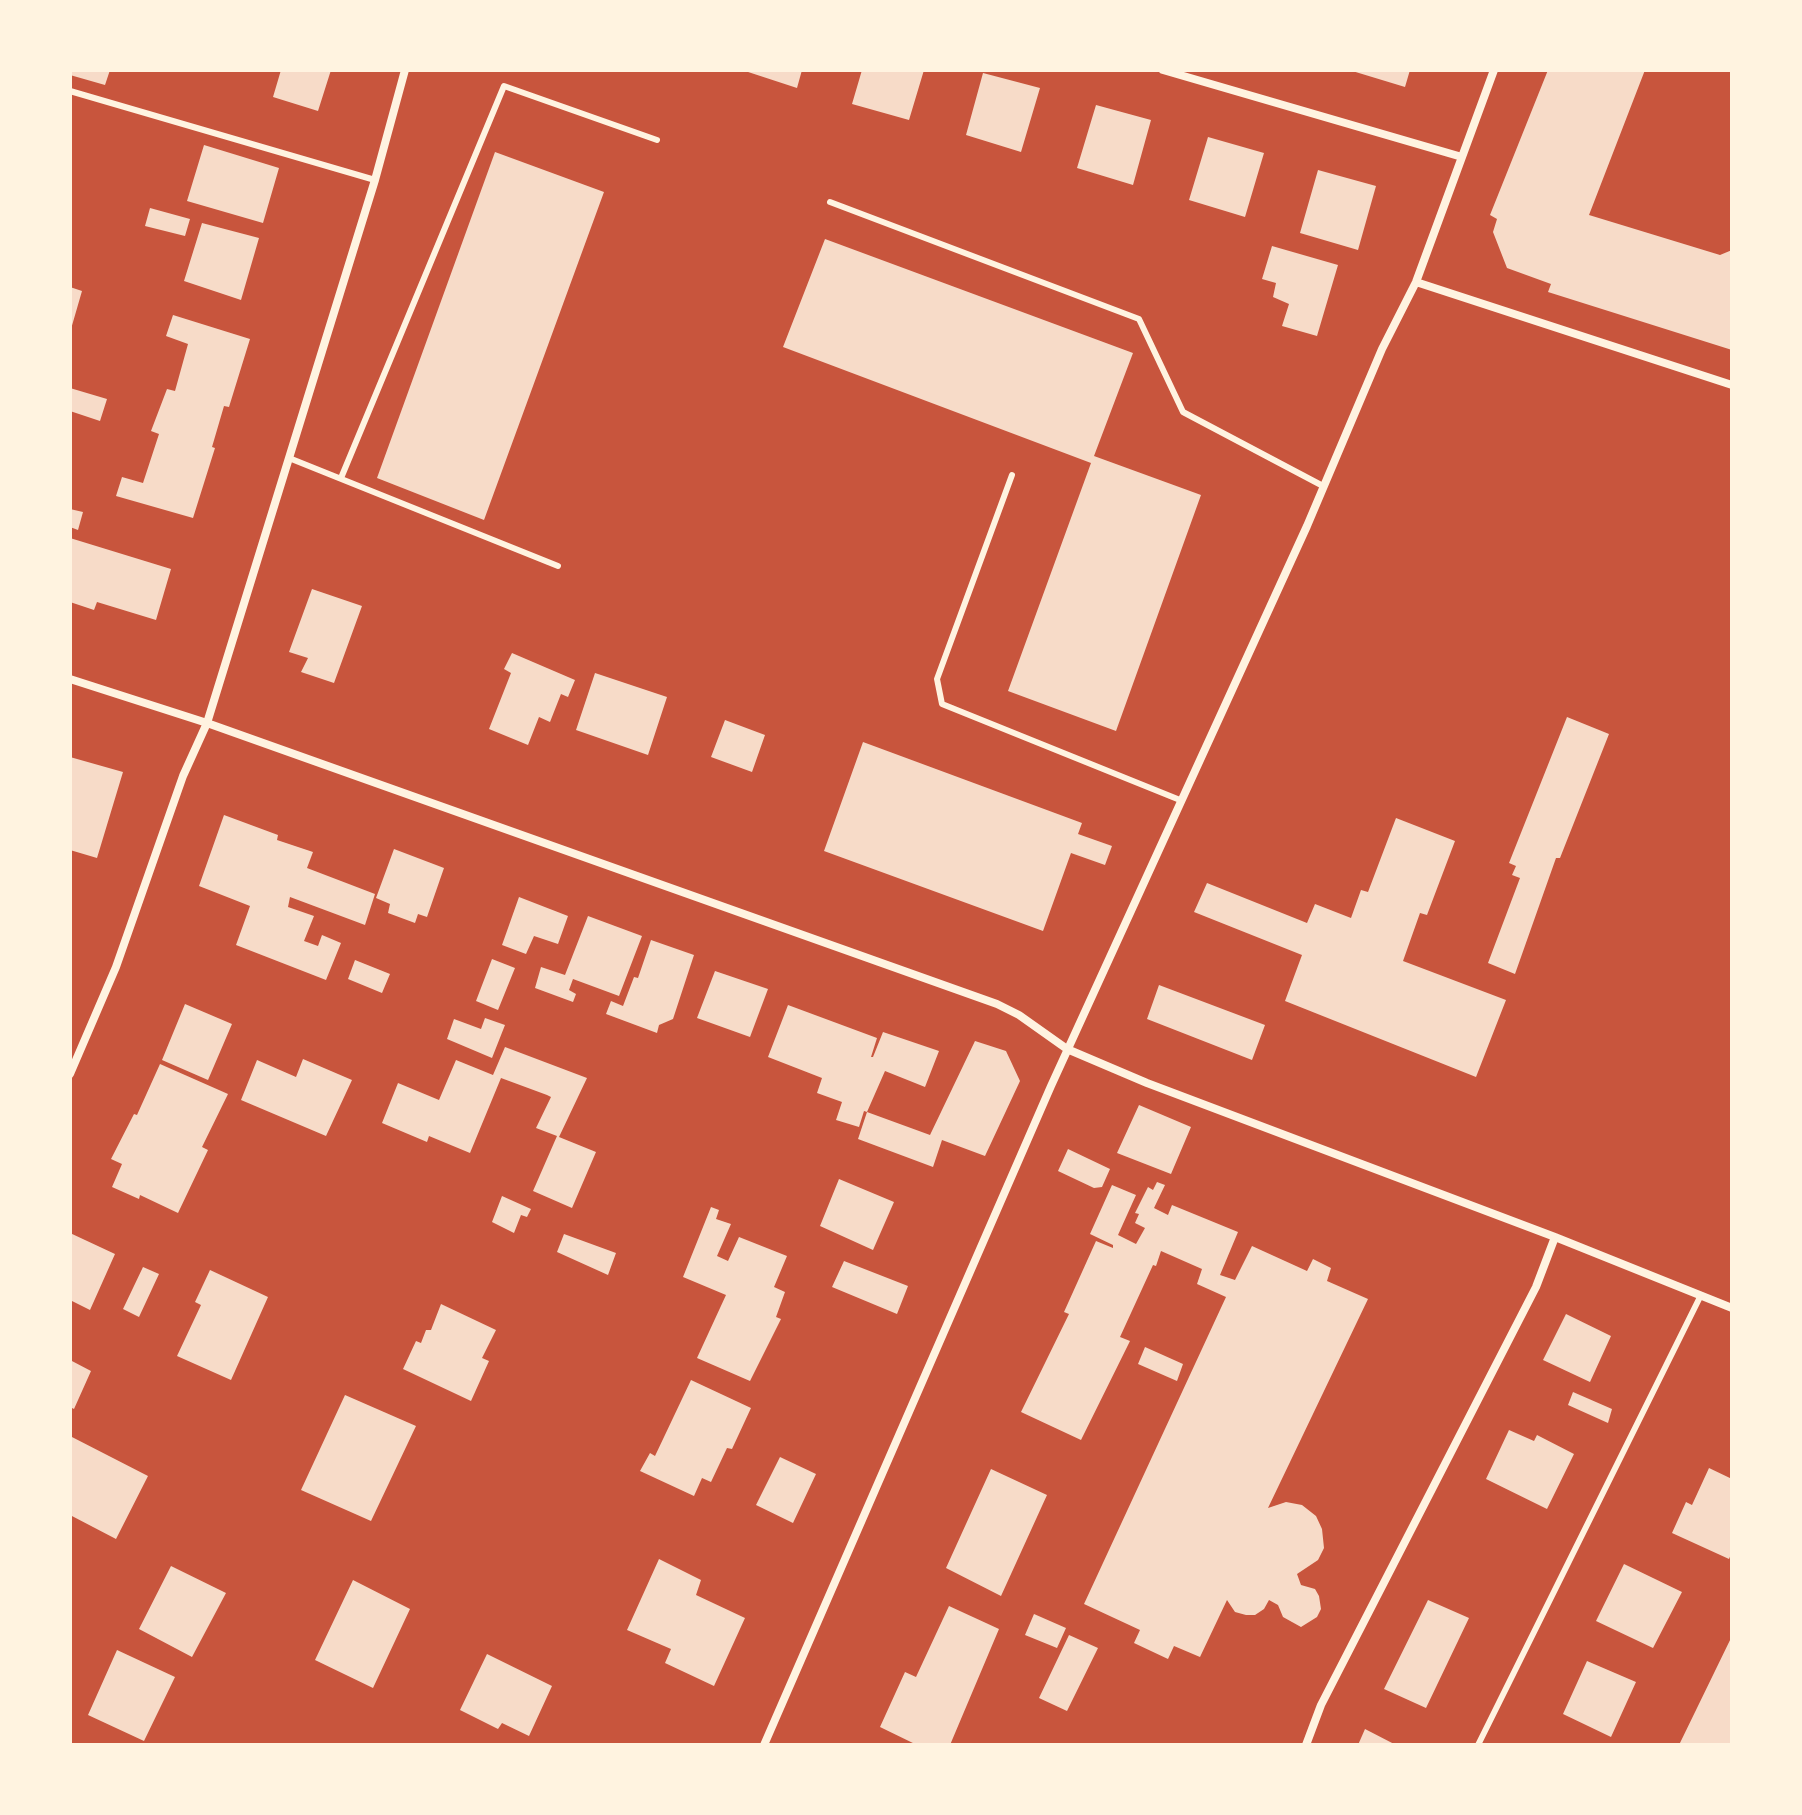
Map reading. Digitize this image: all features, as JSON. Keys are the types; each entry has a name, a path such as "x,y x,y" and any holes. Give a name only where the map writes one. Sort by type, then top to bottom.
{"street":[{"path":"70,1074 116,967 183,776 207,723 375,180 405,70"},
{"path":"1163,70 1462,157"},
{"path":"764,1745 1067,1049 1323,486 1382,349 1416,282 1494,70"},
{"path":"1416,282 1732,385"},
{"path":"70,679 207,723 997,1004 1019,1015 1067,1049 1147,1083 1555,1237 1732,1308"},
{"path":"1306,1745 1327,1691 1536,1287 1555,1237"}],"lane":[{"path":"341,478 504,86 657,140"},
{"path":"70,91 375,180"},
{"path":"830,202 1139,319 1183,412 1323,486"},
{"path":"289,458 558,566"},
{"path":"1012,475 937,679 942,704 1180,800"},
{"path":"1478,1745 1701,1295"}],"building":[{"path":"70,70 110,70 105,85 70,75"},
{"path":"281,70 331,70 318,111 273,97"},
{"path":"742,70 802,70 797,88"},
{"path":"862,70 924,70 909,120 852,104"},
{"path":"1349,70 1410,70 1405,87"},
{"path":"1548,70 1645,70 1589,215 1720,255 1732,250 1732,350 1548,292 1551,284 1507,268 1493,232 1497,219 1490,215"},
{"path":"983,73 1040,88 1021,152 966,135"},
{"path":"1096,105 1151,120 1133,185 1077,168"},
{"path":"1208,137 1264,153 1245,217 1189,200"},
{"path":"204,145 279,168 263,223 187,201"},
{"path":"495,152 604,192 484,520 377,478"},
{"path":"1318,170 1376,186 1358,250 1300,233"},
{"path":"150,208 190,219 185,236 145,226"},
{"path":"202,223 259,238 241,300 184,281"},
{"path":"825,239 1133,353 1094,456 1201,495 1116,731 1008,691 1091,463 783,347"},
{"path":"1272,246 1338,265 1317,336 1282,326 1289,304 1273,297 1276,283 1262,279"},
{"path":"70,287 82,291 71,329 70,329"},
{"path":"173,315 250,339 229,407 224,406 212,447 215,448 193,518 116,496 122,477 143,483 159,434 151,431 167,389 175,391 188,344 166,336"},
{"path":"70,388 107,399 100,421 70,411"},
{"path":"70,509 83,512 78,530 70,527"},
{"path":"70,538 171,569 156,620 97,602 94,610 70,602"},
{"path":"312,589 362,606 334,683 301,672 308,658 289,652"},
{"path":"512,653 575,680 568,697 561,694 550,722 539,717 528,745 489,729 511,673 504,669"},
{"path":"595,673 667,697 648,755 576,730"},
{"path":"1567,717 1609,734 1560,858 1556,858 1515,974 1488,963 1520,878 1512,875 1516,866 1509,863"},
{"path":"725,720 765,735 752,772 711,757"},
{"path":"863,742 1082,823 1078,834 1112,846 1105,865 1071,853 1043,931 824,851"},
{"path":"70,757 123,772 97,858 70,850"},
{"path":"224,815 278,835 277,840 313,852 307,868 375,894 365,925 290,897 288,907 314,916 304,941 318,946 322,935 341,943 326,980 236,945 250,906 199,886"},
{"path":"1396,818 1455,841 1427,915 1420,913 1403,961 1506,1000 1476,1077 1285,1001 1302,955 1194,912 1207,883 1307,923 1315,904 1351,918 1361,890 1368,892"},
{"path":"394,849 444,868 427,917 418,914 415,923 388,913 390,904 376,898"},
{"path":"519,897 568,916 558,944 534,936 526,954 502,945"},
{"path":"588,916 642,936 619,996 573,979 569,990 576,994 573,1002 535,988 541,967 565,975"},
{"path":"651,940 694,955 673,1019 659,1025 657,1033 606,1014 611,1001 623,1006 634,977 638,978"},
{"path":"492,959 515,968 498,1010 476,1001"},
{"path":"355,960 390,974 382,993 348,979"},
{"path":"715,971 768,989 750,1037 697,1018"},
{"path":"1159,985 1265,1025 1252,1060 1147,1019"},
{"path":"185,1004 232,1024 208,1080 162,1060"},
{"path":"788,1005 877,1038 871,1057 883,1032 939,1051 925,1087 885,1071 859,1127 836,1120 842,1102 817,1093 822,1078 768,1057"},
{"path":"485,1018 505,1025 492,1058 447,1039 454,1019 481,1029"},
{"path":"975,1041 1006,1051 1020,1081 985,1156 942,1140 933,1167 858,1139 867,1112 930,1135"},
{"path":"505,1047 587,1078 559,1137 596,1152 572,1208 533,1191 557,1136 536,1128 551,1097 547,1095 501,1078 470,1153 429,1136 427,1142 382,1123 398,1083 439,1100 456,1060 493,1075"},
{"path":"303,1059 352,1080 326,1136 241,1100 257,1060 296,1077"},
{"path":"160,1064 228,1094 202,1147 208,1150 178,1213 140,1195 139,1199 112,1187 122,1164 111,1159 134,1114 137,1115"},
{"path":"1139,1105 1191,1127 1171,1174 1117,1153"},
{"path":"1068,1149 1110,1169 1102,1187 1094,1188 1058,1171"},
{"path":"839,1179 894,1202 873,1250 820,1226"},
{"path":"1157,1182 1165,1185 1154,1208 1168,1215 1172,1205 1238,1232 1220,1275 1235,1280 1252,1246 1307,1271 1313,1259 1331,1268 1327,1281 1368,1299 1268,1508 1286,1502 1302,1505 1316,1516 1322,1529 1324,1548 1318,1560 1297,1574 1301,1585 1315,1589 1319,1596 1321,1609 1317,1617 1301,1627 1283,1617 1278,1605 1269,1600 1264,1609 1255,1615 1246,1615 1235,1612 1227,1600 1200,1657 1174,1646 1168,1659 1134,1643 1140,1630 1084,1604 1226,1297 1197,1284 1202,1269 1161,1251 1120,1337 1130,1341 1081,1440 1021,1412 1069,1314 1064,1312 1096,1241 1113,1248 1113,1245 1090,1234 1112,1185 1136,1195 1118,1235 1136,1244 1145,1228 1135,1223 1139,1214 1135,1213 1148,1187 1153,1190"},
{"path":"502,1196 531,1209 527,1217 521,1215 514,1233 492,1222"},
{"path":"711,1207 719,1210 716,1219 731,1224 717,1256 728,1261 739,1237 787,1256 774,1287 785,1292 776,1317 781,1319 750,1381 697,1358 726,1295 683,1277"},
{"path":"70,1233 115,1254 90,1310 70,1300"},
{"path":"564,1234 616,1253 608,1275 557,1252"},
{"path":"844,1261 908,1286 897,1314 832,1287"},
{"path":"143,1267 159,1274 139,1317 123,1309"},
{"path":"210,1270 268,1297 231,1380 177,1356 201,1305 195,1302"},
{"path":"441,1304 496,1330 482,1358 489,1361 471,1401 403,1369 416,1341 421,1343 426,1330 431,1330"},
{"path":"1566,1314 1611,1336 1590,1382 1543,1360"},
{"path":"1145,1347 1183,1364 1177,1381 1138,1364"},
{"path":"70,1360 91,1371 74,1409 70,1407"},
{"path":"691,1380 751,1408 732,1449 727,1448 711,1482 702,1478 694,1496 640,1471 650,1453 655,1456"},
{"path":"1573,1392 1612,1409 1608,1423 1568,1405"},
{"path":"345,1395 416,1426 371,1521 301,1490"},
{"path":"1509,1430 1534,1441 1537,1435 1574,1454 1547,1509 1486,1479"},
{"path":"70,1436 148,1476 116,1539 70,1515"},
{"path":"780,1457 816,1474 793,1523 756,1505"},
{"path":"1709,1468 1732,1479 1732,1552 1729,1559 1672,1533 1686,1502 1692,1505"},
{"path":"991,1469 1047,1495 1001,1596 946,1568"},
{"path":"659,1559 701,1580 696,1595 745,1618 714,1686 665,1663 671,1649 627,1630"},
{"path":"1624,1564 1682,1592 1653,1648 1596,1621"},
{"path":"171,1566 226,1593 192,1657 139,1629"},
{"path":"353,1580 410,1609 373,1688 315,1660"},
{"path":"1428,1600 1469,1618 1426,1708 1384,1689"},
{"path":"949,1606 999,1629 950,1745 917,1745 880,1727 905,1672 916,1677"},
{"path":"1034,1614 1066,1628 1057,1648 1025,1635"},
{"path":"1069,1635 1098,1648 1067,1711 1039,1698"},
{"path":"1732,1636 1732,1745 1679,1745"},
{"path":"117,1650 175,1677 144,1741 88,1715"},
{"path":"487,1654 552,1686 529,1736 502,1723 498,1729 460,1710"},
{"path":"1587,1661 1636,1682 1611,1737 1563,1714"},
{"path":"1365,1729 1396,1745 1358,1745"}]}
